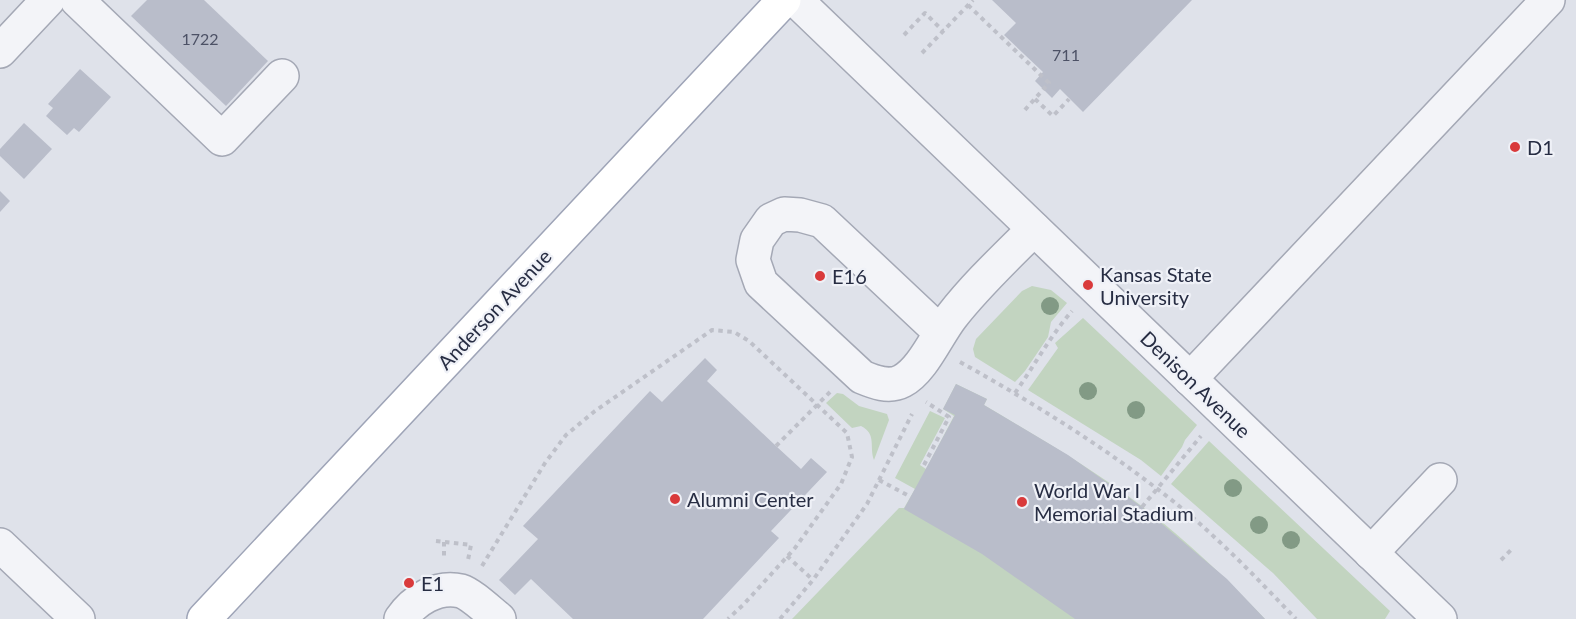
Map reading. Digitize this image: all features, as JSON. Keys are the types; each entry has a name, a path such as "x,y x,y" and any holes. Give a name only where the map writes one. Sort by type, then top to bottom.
{"main road":[{"name":"Anderson Avenue","path":"204,619 784,0"}],"street":[{"path":"0,51 48,0"},
{"path":"77,0 222,139 282,76"},
{"name":"Denison Avenue","path":"796,0 1440,619"},
{"path":"1190,379 1548,0"},
{"path":"946,345 822,221 800,215 784,214 771,220 757,240 753,260 761,283 862,377 881,384 901,382 946,345 953,314 1034,229"},
{"path":"1371,553 1440,480"},
{"path":"2,550 78,619"},
{"path":"401,619 410,606 429,595 444,590 462,591 499,619"}],"path":[{"path":"922,53 973,0"},
{"path":"968,6 1050,83 1023,112"},
{"path":"904,35 925,13 944,31"},
{"path":"1035,99 1053,116 1070,99"},
{"path":"1016,393 1058,327 1077,306"},
{"path":"476,574 545,463 566,435 596,411 712,330 734,332 748,341 847,433 852,457 841,484 787,556 728,619"},
{"path":"946,345 1157,488 1242,563 1296,619"},
{"path":"776,446 836,386"},
{"path":"921,399 949,417 924,465"},
{"path":"780,619 813,580 867,504 912,413"},
{"path":"1142,507 1193,446"},
{"path":"879,480 911,497"},
{"path":"436,541 471,545 466,569"},
{"path":"1501,560 1512,549"},
{"path":"787,556 813,580"}],"green space":[{"path":"1032,286 1051,290 1067,303 1051,322 1048,337 1015,382 975,357 973,349 976,339 1022,291"},
{"path":"1083,318 1197,425 1161,476 1141,460 1028,390 1058,348 1055,343"},
{"name":"World War I Memorial Stadium","path":"956,384 987,399 984,405 1085,466 1143,507 1206,561 1265,619 792,619 899,508 904,508 915,489 895,478 930,411 945,418 920,465 926,469 954,416 943,409"},
{"path":"837,393 843,394 859,406 887,414 889,420 874,460 871,437 866,429 861,426 852,428 826,403"},
{"path":"1209,441 1390,611 1385,619 1317,619 1273,573 1171,484"}],"building":[{"path":"147,0 204,0 268,61 226,106 131,16"},
{"path":"992,0 1192,0 1083,112 1060,89 1052,98 1035,81 1043,72 1004,35 1016,23"},
{"path":"80,69 111,97 79,132 74,128 67,135 46,116 53,108 48,104"},
{"path":"24,123 52,149 24,179 0,156 0,149"},
{"path":"0,191 10,201 0,212"},
{"name":"Alumni Center","path":"705,358 717,370 707,381 776,446 801,469 811,458 827,472 771,531 779,538 703,619 573,619 531,579 515,595 499,580 538,539 523,526 650,391 662,402"},
{"name":"World War I Memorial Stadium","path":"956,384 987,399 984,405 1068,455 1142,507 1227,579 1265,619 1075,619 982,554 904,509 955,415 943,409"}],"place":[{"name":"D1","path":"1515,147"},
{"name":"E16","path":"820,276"},
{"name":"Kansas State University","path":"1088,285"},
{"name":"Alumni Center","path":"675,499"},
{"name":"World War I Memorial Stadium","path":"1022,502"},
{"name":"E1","path":"409,583"}]}
